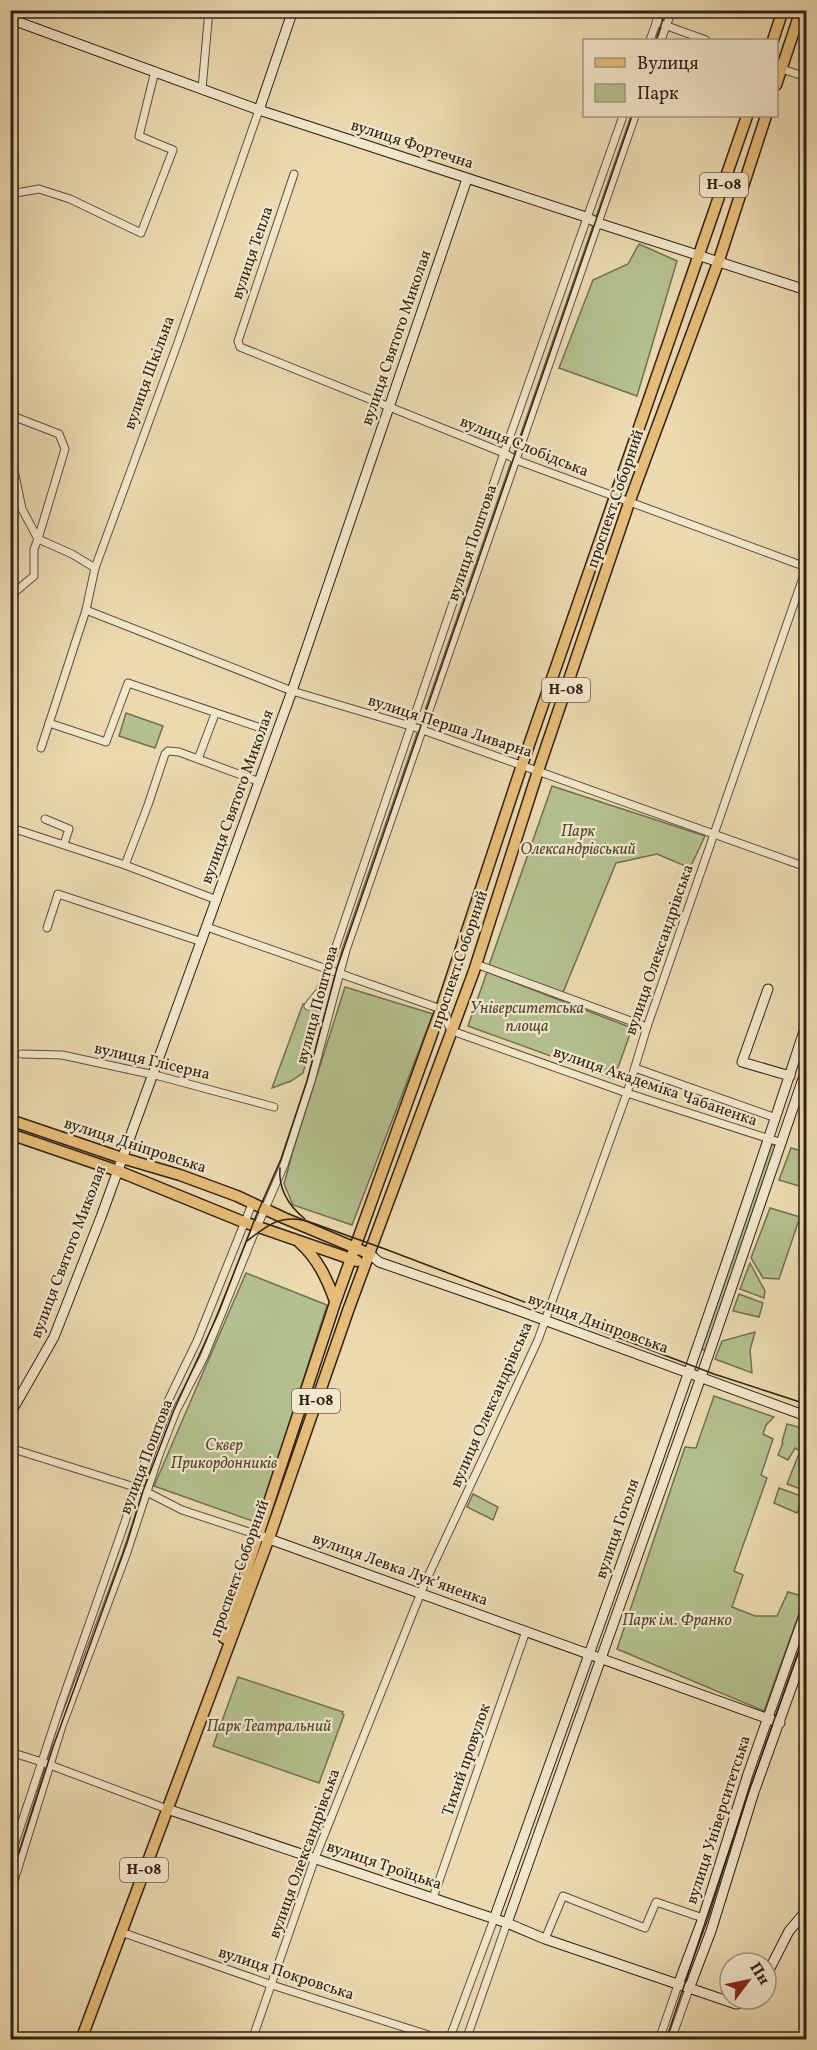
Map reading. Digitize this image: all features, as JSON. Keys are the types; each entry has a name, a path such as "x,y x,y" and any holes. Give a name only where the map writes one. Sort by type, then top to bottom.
{"main road":[{"path":"773,39 783,10"},
{"path":"779,68 801,10"},
{"name":"проспект Соборний","path":"263,1536 335,1301 441,1009 522,765 747,117"},
{"name":"проспект Соборний","path":"81,2040 167,1809 263,1536 476,964 538,771 629,503 719,260 766,117"},
{"name":"вулиця Дніпровська","path":"10,1120 180,1175 245,1199 265,1210 355,1247 368,1259"},
{"name":"вулиця Дніпровська","path":"10,1134 118,1171 244,1221 351,1259 368,1259"},
{"path":"296,1239 316,1260 329,1283 335,1301"}],"street":[{"path":"202,88 209,10"},
{"name":"вулиця Шкільна","path":"41,748 86,610 95,568 177,345 293,10"},
{"path":"650,39 661,10"},
{"path":"661,39 672,10"},
{"name":"вулиця Фортечна","path":"10,19 260,110 807,290"},
{"path":"656,22 703,39"},
{"path":"779,68 807,77"},
{"path":"10,194 39,189 70,199 141,233 173,150 139,136 155,71"},
{"name":"вулиця Поштова","path":"308,1006 320,991 328,970 504,453 622,117"},
{"name":"вулиця Поштова","path":"11,1892 62,1726 126,1555 146,1492 176,1412 204,1356 284,1165 311,1081 346,950 635,117"},
{"name":"вулиця Тепла","path":"238,341 294,174"},
{"name":"вулиця Святого Миколая","path":"10,1414 54,1337 118,1171 260,782 467,179"},
{"name":"вулиця Слобідська","path":"238,341 240,347 246,351 504,453 516,460 807,568"},
{"path":"10,415 58,434 65,449 34,549 34,576 10,596"},
{"path":"10,451 22,509 38,539 72,554 95,568"},
{"name":"вулиця Олександрівська","path":"252,2040 315,1858 420,1594 538,1340 627,1093 647,1027 807,568"},
{"name":"вулиця Перша Ливарна","path":"86,610 292,691 423,731 807,867"},
{"path":"49,723 106,742 128,683 258,727"},
{"path":"198,759 215,714"},
{"path":"125,865 165,754 172,750 260,782"},
{"path":"45,819 69,829 64,844"},
{"path":"18,830 125,865 217,900"},
{"path":"47,928 58,894 202,942"},
{"path":"207,927 441,1009 446,1014 447,1022 452,1030"},
{"path":"476,964 647,1027"},
{"path":"768,989 742,1062 790,1076"},
{"name":"вулиця Гоголя","path":"449,2040 590,1654 807,1025"},
{"name":"вулиця Академіка Чабаненка","path":"452,1030 627,1093 782,1143"},
{"name":"вулиця Глісерна","path":"22,1054 62,1055 153,1075 274,1107"},
{"name":"вулиця Академіка Чабаненка","path":"635,1068 776,1118"},
{"name":"вулиця Гоголя","path":"466,2040 701,1377 807,1070"},
{"name":"вулиця Поштова","path":"10,1858 135,1487 168,1401 197,1341 252,1204"},
{"name":"вулиця Дніпровська","path":"368,1259 545,1320 807,1416"},
{"name":"вулиця Левка Лукʼяненка","path":"10,1448 135,1487 182,1510 263,1536 780,1723"},
{"name":"вулиця Університетська","path":"659,2040 702,1918 748,1774 807,1610"},
{"name":"Тихий провулок","path":"433,1898 526,1631"},
{"name":"вулиця Університетська","path":"670,2040 711,1931 754,1792 807,1647"},
{"name":"вулиця Троїцька","path":"10,1752 167,1809 507,1923 545,1939 718,1998"},
{"path":"545,1939 562,1896 645,1928 656,1902 702,1918"},
{"path":"778,1953 789,1931 807,1911"},
{"name":"вулиця Покровська","path":"121,1932 272,1985 444,2040"}],"green space":[{"path":"639,244 677,261 637,396 559,368 593,280 628,264"},
{"path":"126,713 163,726 155,748 119,736"},
{"name":"Парк Олександрівський","path":"552,786 705,836 690,868 657,854 616,863 562,995 488,968"},
{"name":"Університетська площа","path":"487,972 632,1028 614,1079 468,1026"},
{"path":"345,987 433,1014 352,1225 293,1205 284,1184"},
{"path":"303,1004 321,1010 303,1073 291,1081 272,1088"},
{"path":"771,1144 776,1146 707,1351 701,1349"},
{"path":"791,1148 806,1152 806,1188 779,1180"},
{"path":"770,1208 800,1217 779,1279 763,1278 751,1258"},
{"path":"750,1263 765,1291 764,1298 740,1289"},
{"name":"Сквер Прикордонників","path":"246,1273 327,1305 258,1523 154,1486"},
{"path":"739,1294 763,1303 759,1317 733,1311"},
{"path":"755,1332 750,1350 752,1373 715,1359 722,1341"},
{"name":"Парк ім. Франко","path":"714,1396 774,1417 766,1425 763,1434 773,1439 761,1475 767,1478 734,1571 743,1575 732,1607 755,1616 777,1616 788,1592 805,1597 764,1711 617,1649 685,1447 696,1448"},
{"path":"787,1424 806,1429 806,1491 787,1484 800,1451 795,1448 788,1460 778,1455"},
{"path":"779,1488 804,1497 797,1513 774,1503"},
{"path":"473,1494 498,1507 493,1520 467,1507"},
{"name":"Парк Театральний","path":"238,1677 343,1712 344,1715 319,1783 213,1746"}],"tram line":[{"path":"656,39 666,10"},
{"path":"10,1881 53,1747 127,1543 143,1491 174,1410 218,1314 281,1159 307,1081 337,968 632,117"},
{"path":"280,1168 281,1183 286,1197 305,1219"},
{"path":"247,1241 275,1222 289,1219 307,1221 714,1374 806,1404"},
{"path":"666,2040 749,1791 806,1630"}]}
